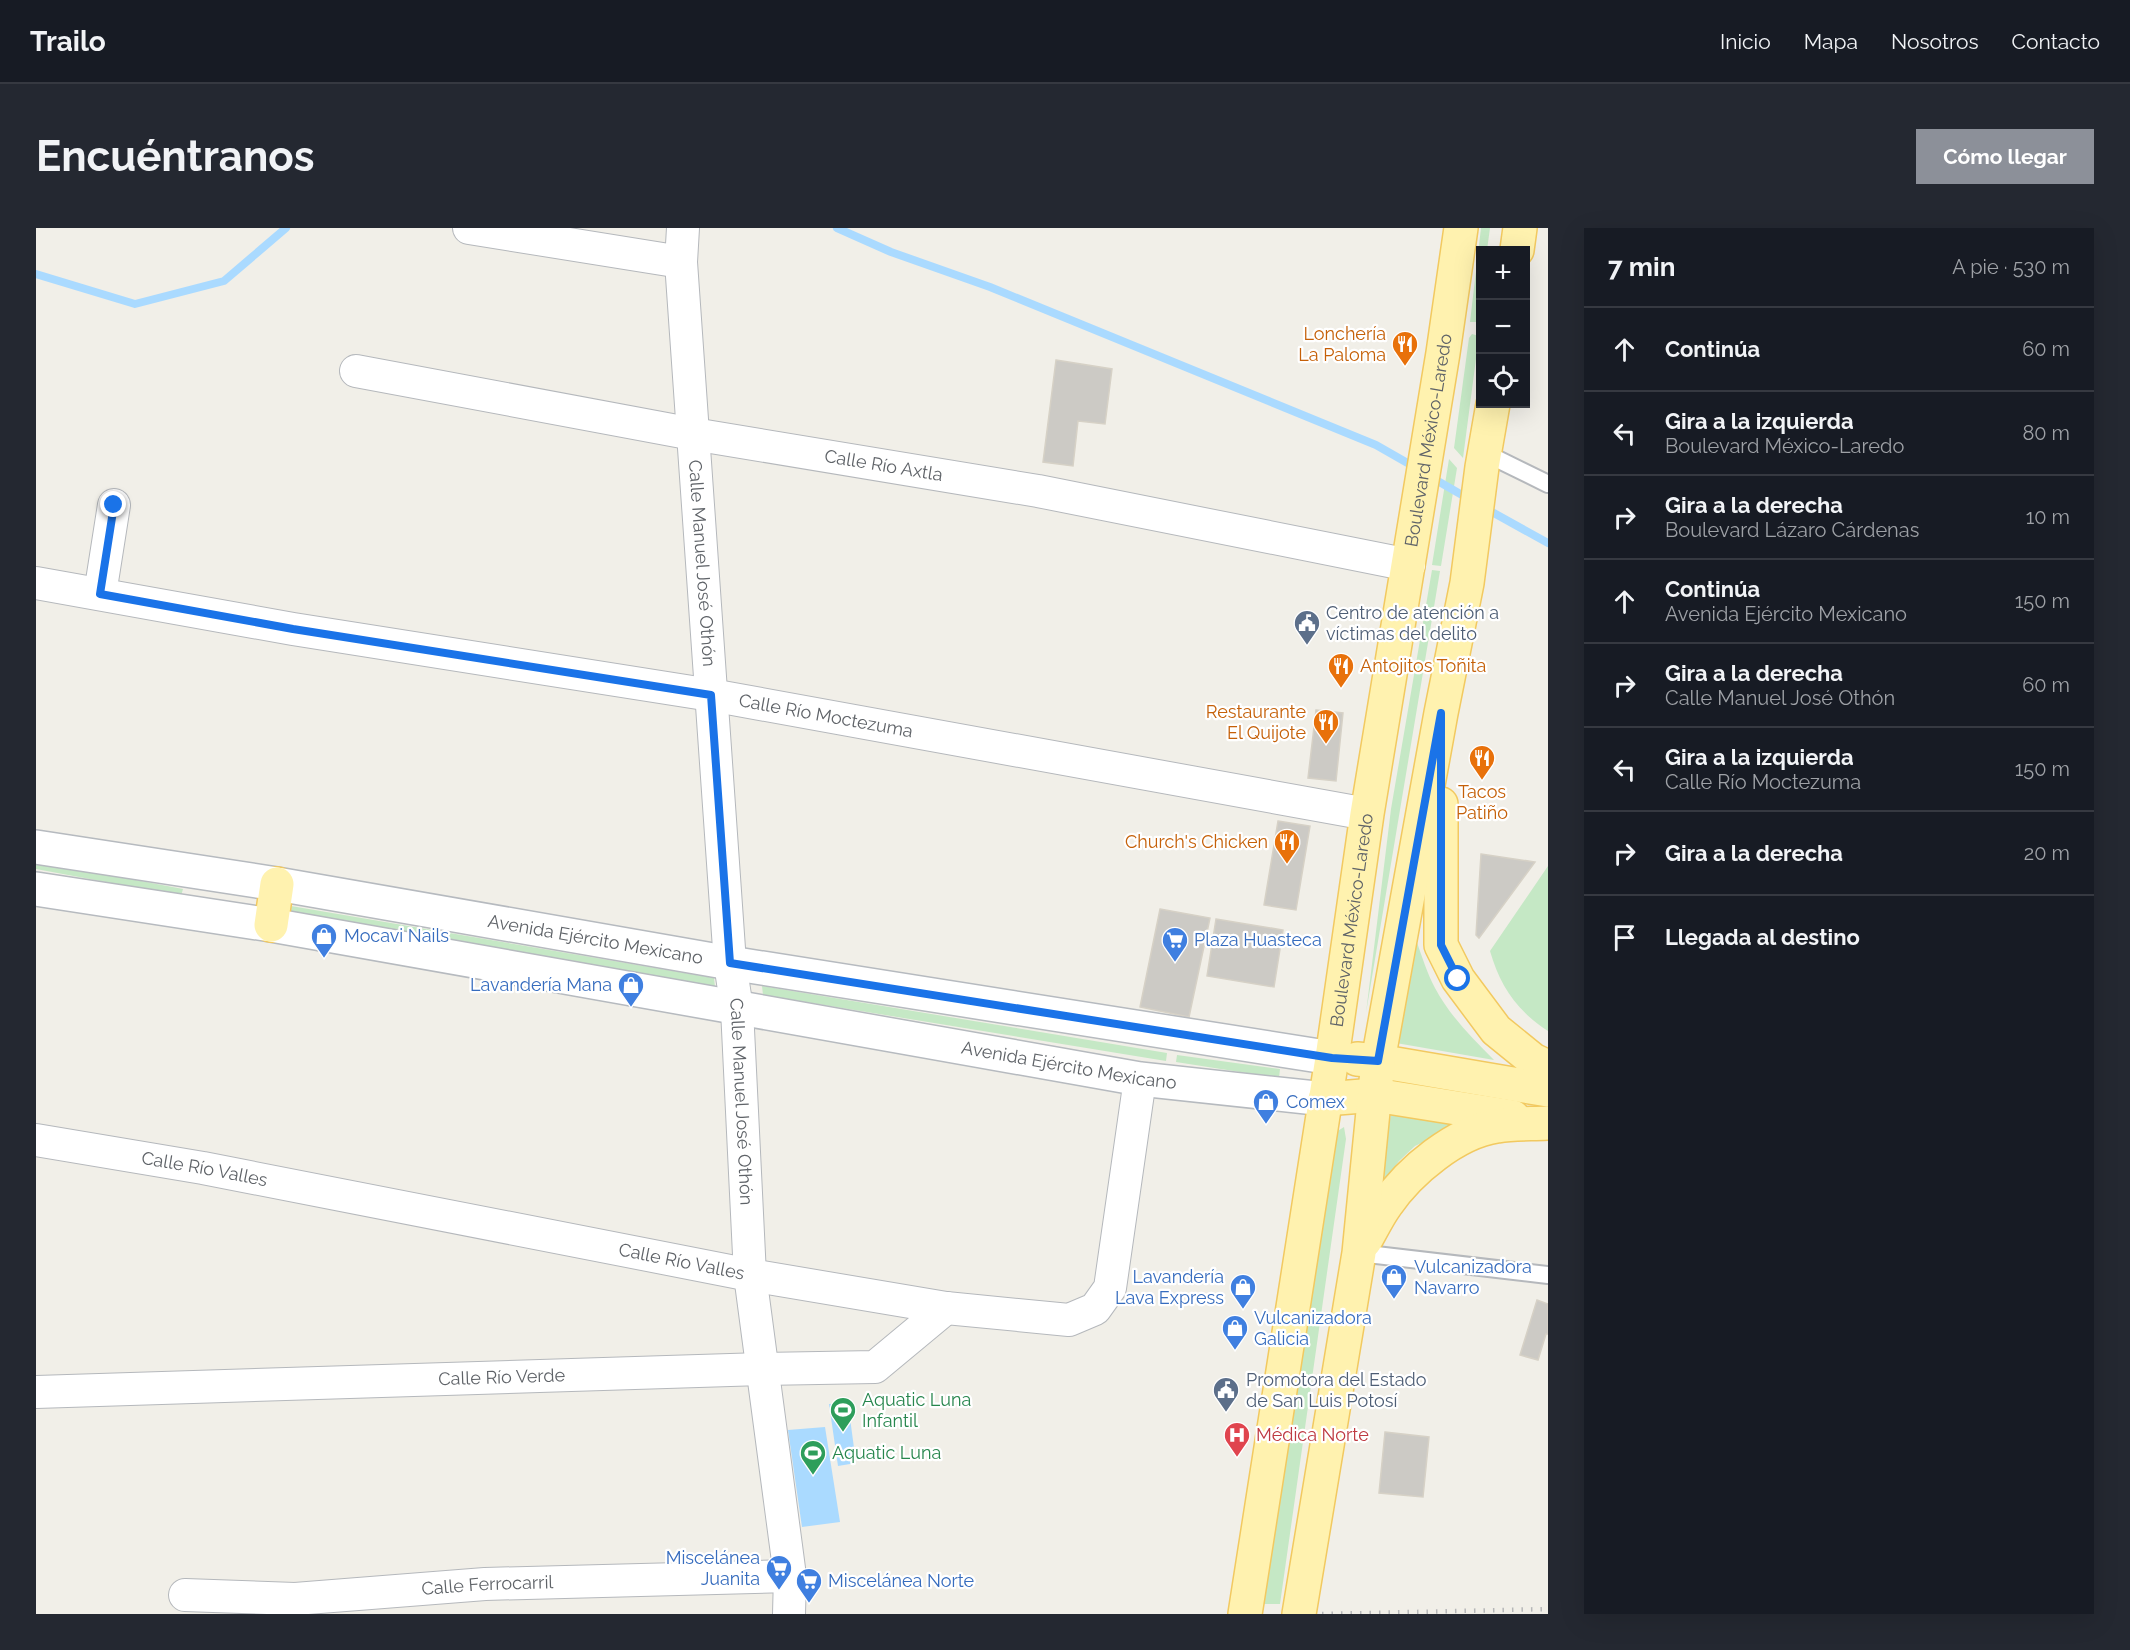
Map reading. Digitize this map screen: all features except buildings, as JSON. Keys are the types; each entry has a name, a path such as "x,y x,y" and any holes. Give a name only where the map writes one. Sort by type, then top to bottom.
{"main road":[{"name":"Boulevard México-Laredo","path":"1245,1614 1332,1058 1367,814 1439,377 1461,228"},
{"path":"1518,246 1520,228"},
{"path":"1299,1614 1359,1253 1378,1061 1467,583 1492,408"},
{"path":"1441,713 1441,945 1458,979 1496,1030 1533,1060 1548,1067"},
{"name":"Avenida Ejército Mexicano","path":"36,847 277,884 730,963 1332,1058"},
{"path":"271,925 277,884"},
{"name":"Avenida Ejército Mexicano","path":"36,889 271,925 1140,1079 1325,1099"},
{"path":"1332,1058 1378,1061 1548,1090"},
{"path":"1325,1099 1375,1095 1548,1123"},
{"path":"1359,1253 1386,1205 1400,1186 1423,1164 1455,1140 1496,1126 1548,1123"}],"street":[{"path":"469,228 681,262"},
{"name":"Calle Manuel José Othón","path":"683,228 681,262 730,963 737,1009 750,1275 790,1576 789,1614"},
{"name":"Calle Río Axtla","path":"356,371 693,434 1410,555"},
{"path":"100,594 114,505"},
{"name":"Calle Río Moctezuma","path":"36,583 293,629 711,695 1367,814"},
{"name":"Calle Río Valles","path":"36,1140 203,1168 750,1275 946,1308 1069,1320 1095,1309 1110,1288 1140,1079"},
{"name":"Calle Río Verde","path":"36,1392 874,1367 946,1308"},
{"name":"Calle Ferrocarril","path":"185,1595 295,1599 485,1584 790,1576"}],"lane":[{"path":"1483,460 1548,484"},
{"path":"1359,1253 1548,1275"}],"green space":[{"path":"1481,228 1490,228 1488,246 1479,246"},
{"path":"1476,271 1476,322 1470,322"},
{"path":"1472,334 1476,335 1476,359 1463,458 1454,448 1469,338"},
{"path":"1449,459 1457,468 1441,566 1432,565"},
{"path":"1432,570 1440,571 1366,1013 1391,809"},
{"path":"36,861 183,889 181,896 36,869"},
{"path":"1548,866 1548,1031 1527,1015 1511,997 1490,951"},
{"path":"291,906 714,978 715,987 290,914"},
{"path":"1416,940 1435,988 1447,1008 1494,1060 1396,1043"},
{"path":"762,986 1167,1053 1166,1061 763,995"},
{"path":"1177,1055 1280,1069 1279,1078 1176,1062"},
{"path":"1391,1113 1465,1122 1415,1146 1399,1161 1379,1188"},
{"path":"1344,1127 1346,1139 1280,1604 1257,1604 1336,1132"}],"water":[{"name":"Aquatic Luna Infantil","path":"848,1403 856,1463 838,1466 829,1404"},
{"name":"Aquatic Luna","path":"825,1427 840,1522 802,1527 788,1430"}],"waterway":[{"path":"36,274 135,304 224,281 286,228"},
{"path":"837,228 891,252 990,287 1376,445 1418,469"},
{"path":"1429,476 1469,499"},
{"path":"1483,507 1548,543"}],"railway":[{"path":"1322,1614 1548,1609"}],"place":[{"name":"Lonchería La Paloma","path":"1405,367"},
{"name":"Centro de atención a víctimas del delito","path":"1307,646"},
{"name":"Antojitos Toñita","path":"1341,689"},
{"name":"Restaurante El Quijote","path":"1326,745"},
{"name":"Tacos Patiño","path":"1482,781"},
{"name":"Church's Chicken","path":"1287,865"},
{"name":"Mocavi Nails","path":"324,959"},
{"name":"Plaza Huasteca","path":"1175,963"},
{"name":"Lavandería Mana","path":"631,1008"},
{"name":"Comex","path":"1266,1125"},
{"name":"Vulcanizadora Navarro","path":"1394,1300"},
{"name":"Lavandería Lava Express","path":"1243,1310"},
{"name":"Vulcanizadora Galicia","path":"1235,1351"},
{"name":"Promotora del Estado de San Luis Potosí","path":"1226,1413"},
{"name":"Aquatic Luna Infantil","path":"843,1433"},
{"name":"Médica Norte","path":"1237,1458"},
{"name":"Aquatic Luna","path":"813,1476"},
{"name":"Miscelánea Juanita","path":"779,1591"},
{"name":"Miscelánea Norte","path":"809,1604"}],"route":[{"path":"114,505 100,594 293,629 711,695 730,963 1148,1030 1332,1058 1378,1061 1441,713 1441,945 1458,979"}]}
